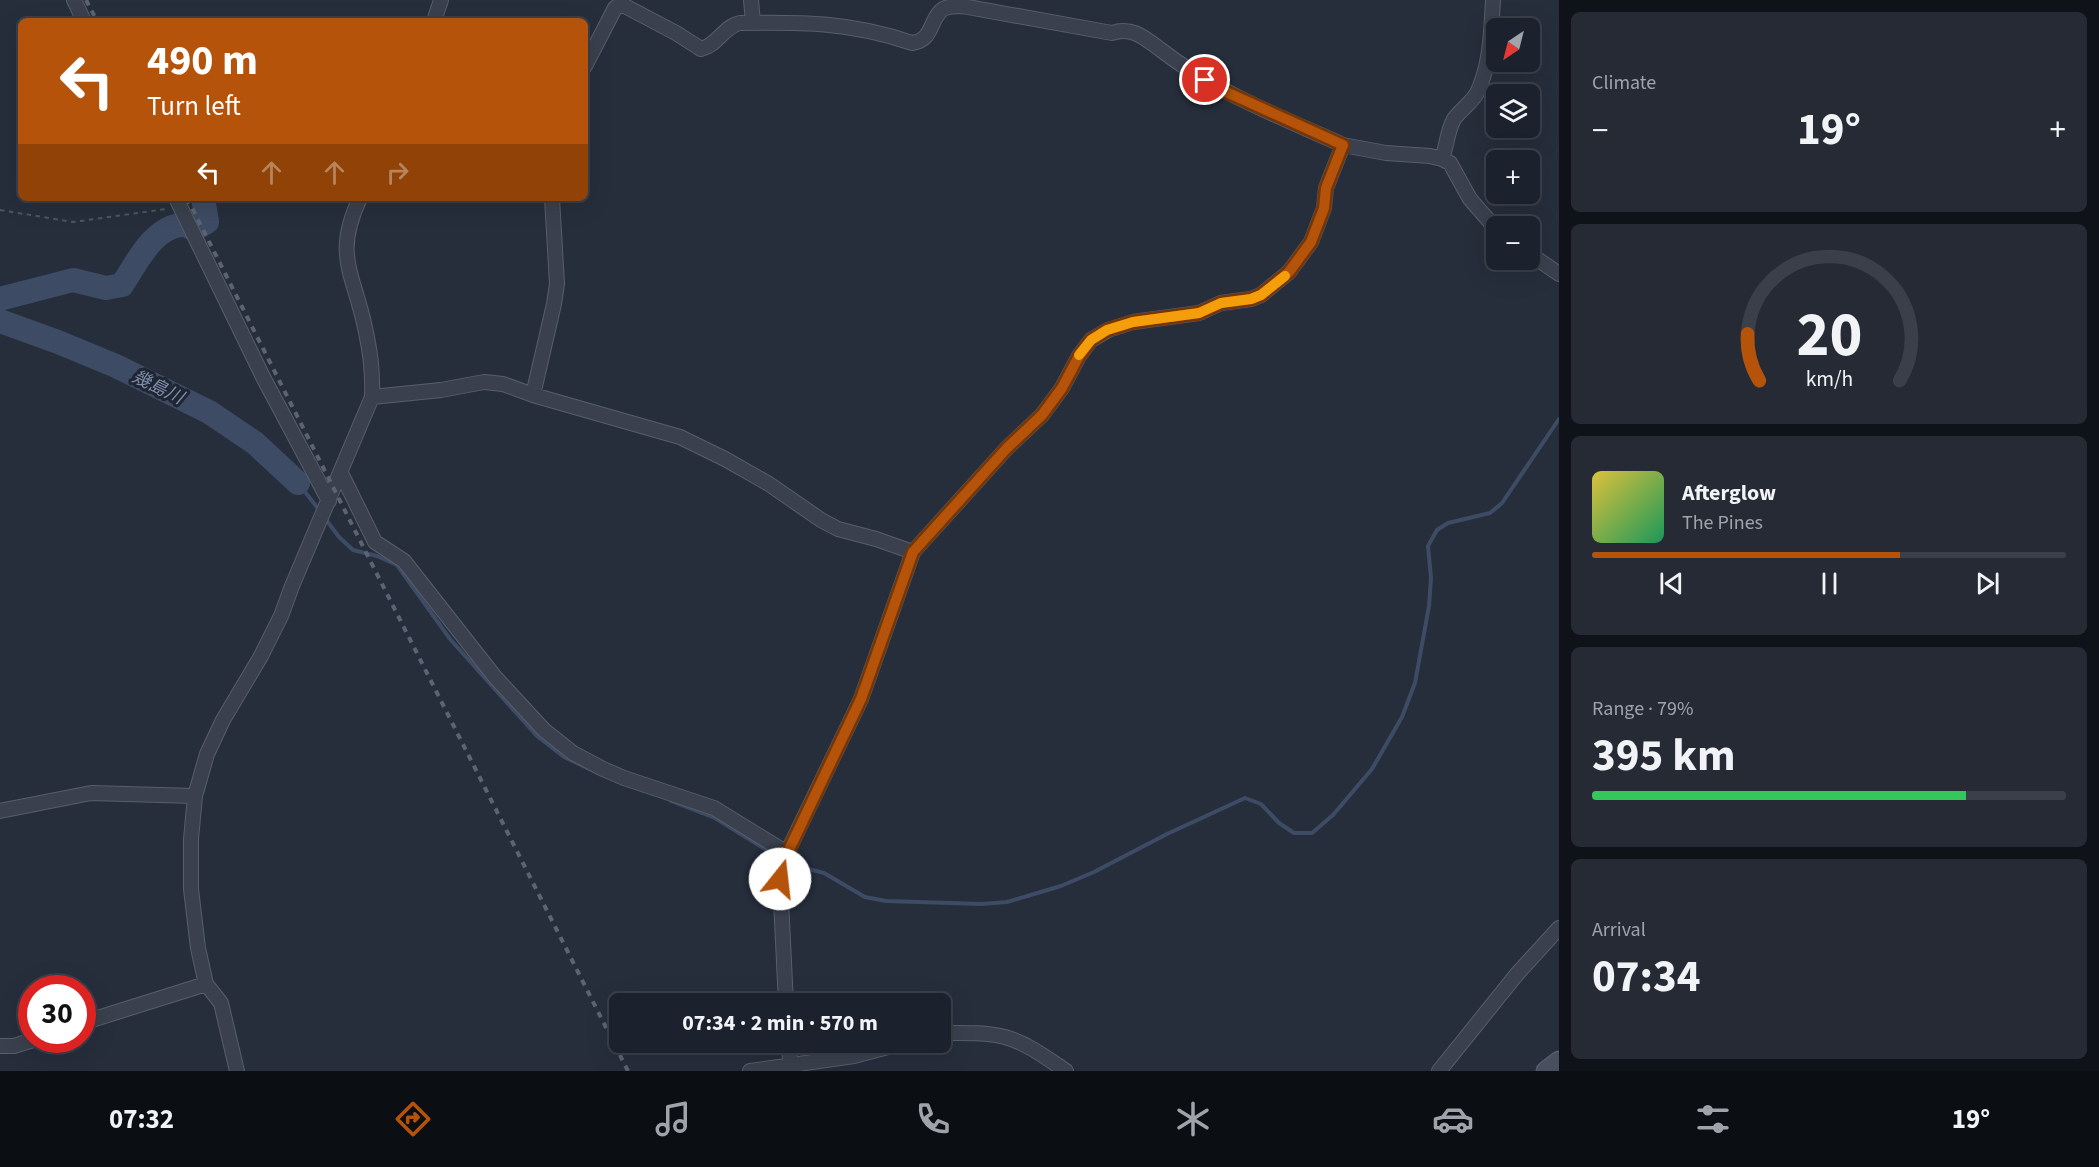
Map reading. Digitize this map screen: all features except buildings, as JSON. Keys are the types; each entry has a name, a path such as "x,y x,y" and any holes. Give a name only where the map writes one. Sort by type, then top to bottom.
{"main road":[{"path":"1546,1071 1559,1061"}],"street":[{"path":"74,0 83,18"},
{"path":"435,18 441,0"},
{"path":"751,0 753,22"},
{"path":"1442,159 1446,148 1446,137 1455,118 1477,93 1489,60 1493,0"},
{"path":"588,60 615,8 621,4 701,49 715,43 733,24 753,22 820,23 859,28 912,43 920,42 927,35 941,10 962,6 1112,33 1132,30 1185,69 1224,91 1343,145 1386,153 1442,159 1450,164 1470,199 1486,217"},
{"path":"785,993 780,879 785,858 861,699 913,552 1007,448 1042,415 1062,388 1079,356 1091,340 1107,330 1133,322 1199,313 1221,303 1251,299 1261,295 1289,272 1311,242 1324,208 1326,188 1343,145"},
{"path":"237,1071 221,1003 206,984 198,948 191,889 191,840 195,796 207,754 223,720 281,616 372,397 373,367 364,321 347,268 346,241 359,201"},
{"path":"533,395 554,304 556,284 552,201"},
{"path":"178,203 328,504"},
{"path":"1540,261 1559,274"},
{"path":"372,397 441,390 484,382 503,384 533,395 680,437 770,484 820,520 838,529 913,552"},
{"path":"340,473 375,542 404,561 495,677 544,730 573,753 603,769 714,808 785,858"},
{"path":"0,811 91,794 195,796"},
{"path":"1438,1071 1517,974 1559,928"},
{"path":"96,1019 206,984"},
{"path":"951,1033 980,1033 1007,1038 1035,1050 1066,1071"},
{"path":"0,1046 18,1045"},
{"path":"789,1053 790,1065"},
{"path":"750,1071 865,1053"}],"path":[{"path":"0,210 73,222 178,203"}],"waterway":[{"name":"幾島川","path":"0,299 73,280 106,288 122,285 139,257 162,232 182,225 195,229 207,222 204,201"},
{"name":"幾島川","path":"0,321 116,366 209,412 255,443 298,483"},
{"path":"788,862 824,873 865,897 886,901 982,904 1007,902 1061,886 1245,798 1261,804 1279,823 1294,833 1312,833 1333,815 1372,769 1402,717 1415,683 1429,606 1431,578 1428,546 1437,530 1448,523 1490,513 1502,503 1559,419"},
{"path":"298,483 320,511"},
{"path":"324,517 339,537 353,550 377,556 397,565 450,639 537,736 564,757 600,774"},
{"path":"671,801 715,818 781,859"}],"railway":[{"path":"86,0 95,18"},
{"path":"189,201 628,1071"}],"slow traffic":[{"path":"1079,355 1091,340 1107,330 1133,322 1199,313 1221,303 1251,299 1261,295 1285,276"}],"route":[{"path":"780,879 782,864 861,699 913,552 942,517 1007,448 1042,415 1062,388 1079,356 1091,340 1107,330 1133,322 1199,313 1221,303 1251,299 1261,295 1289,272 1311,242 1324,208 1326,188 1343,145 1224,91 1205,80"}]}
